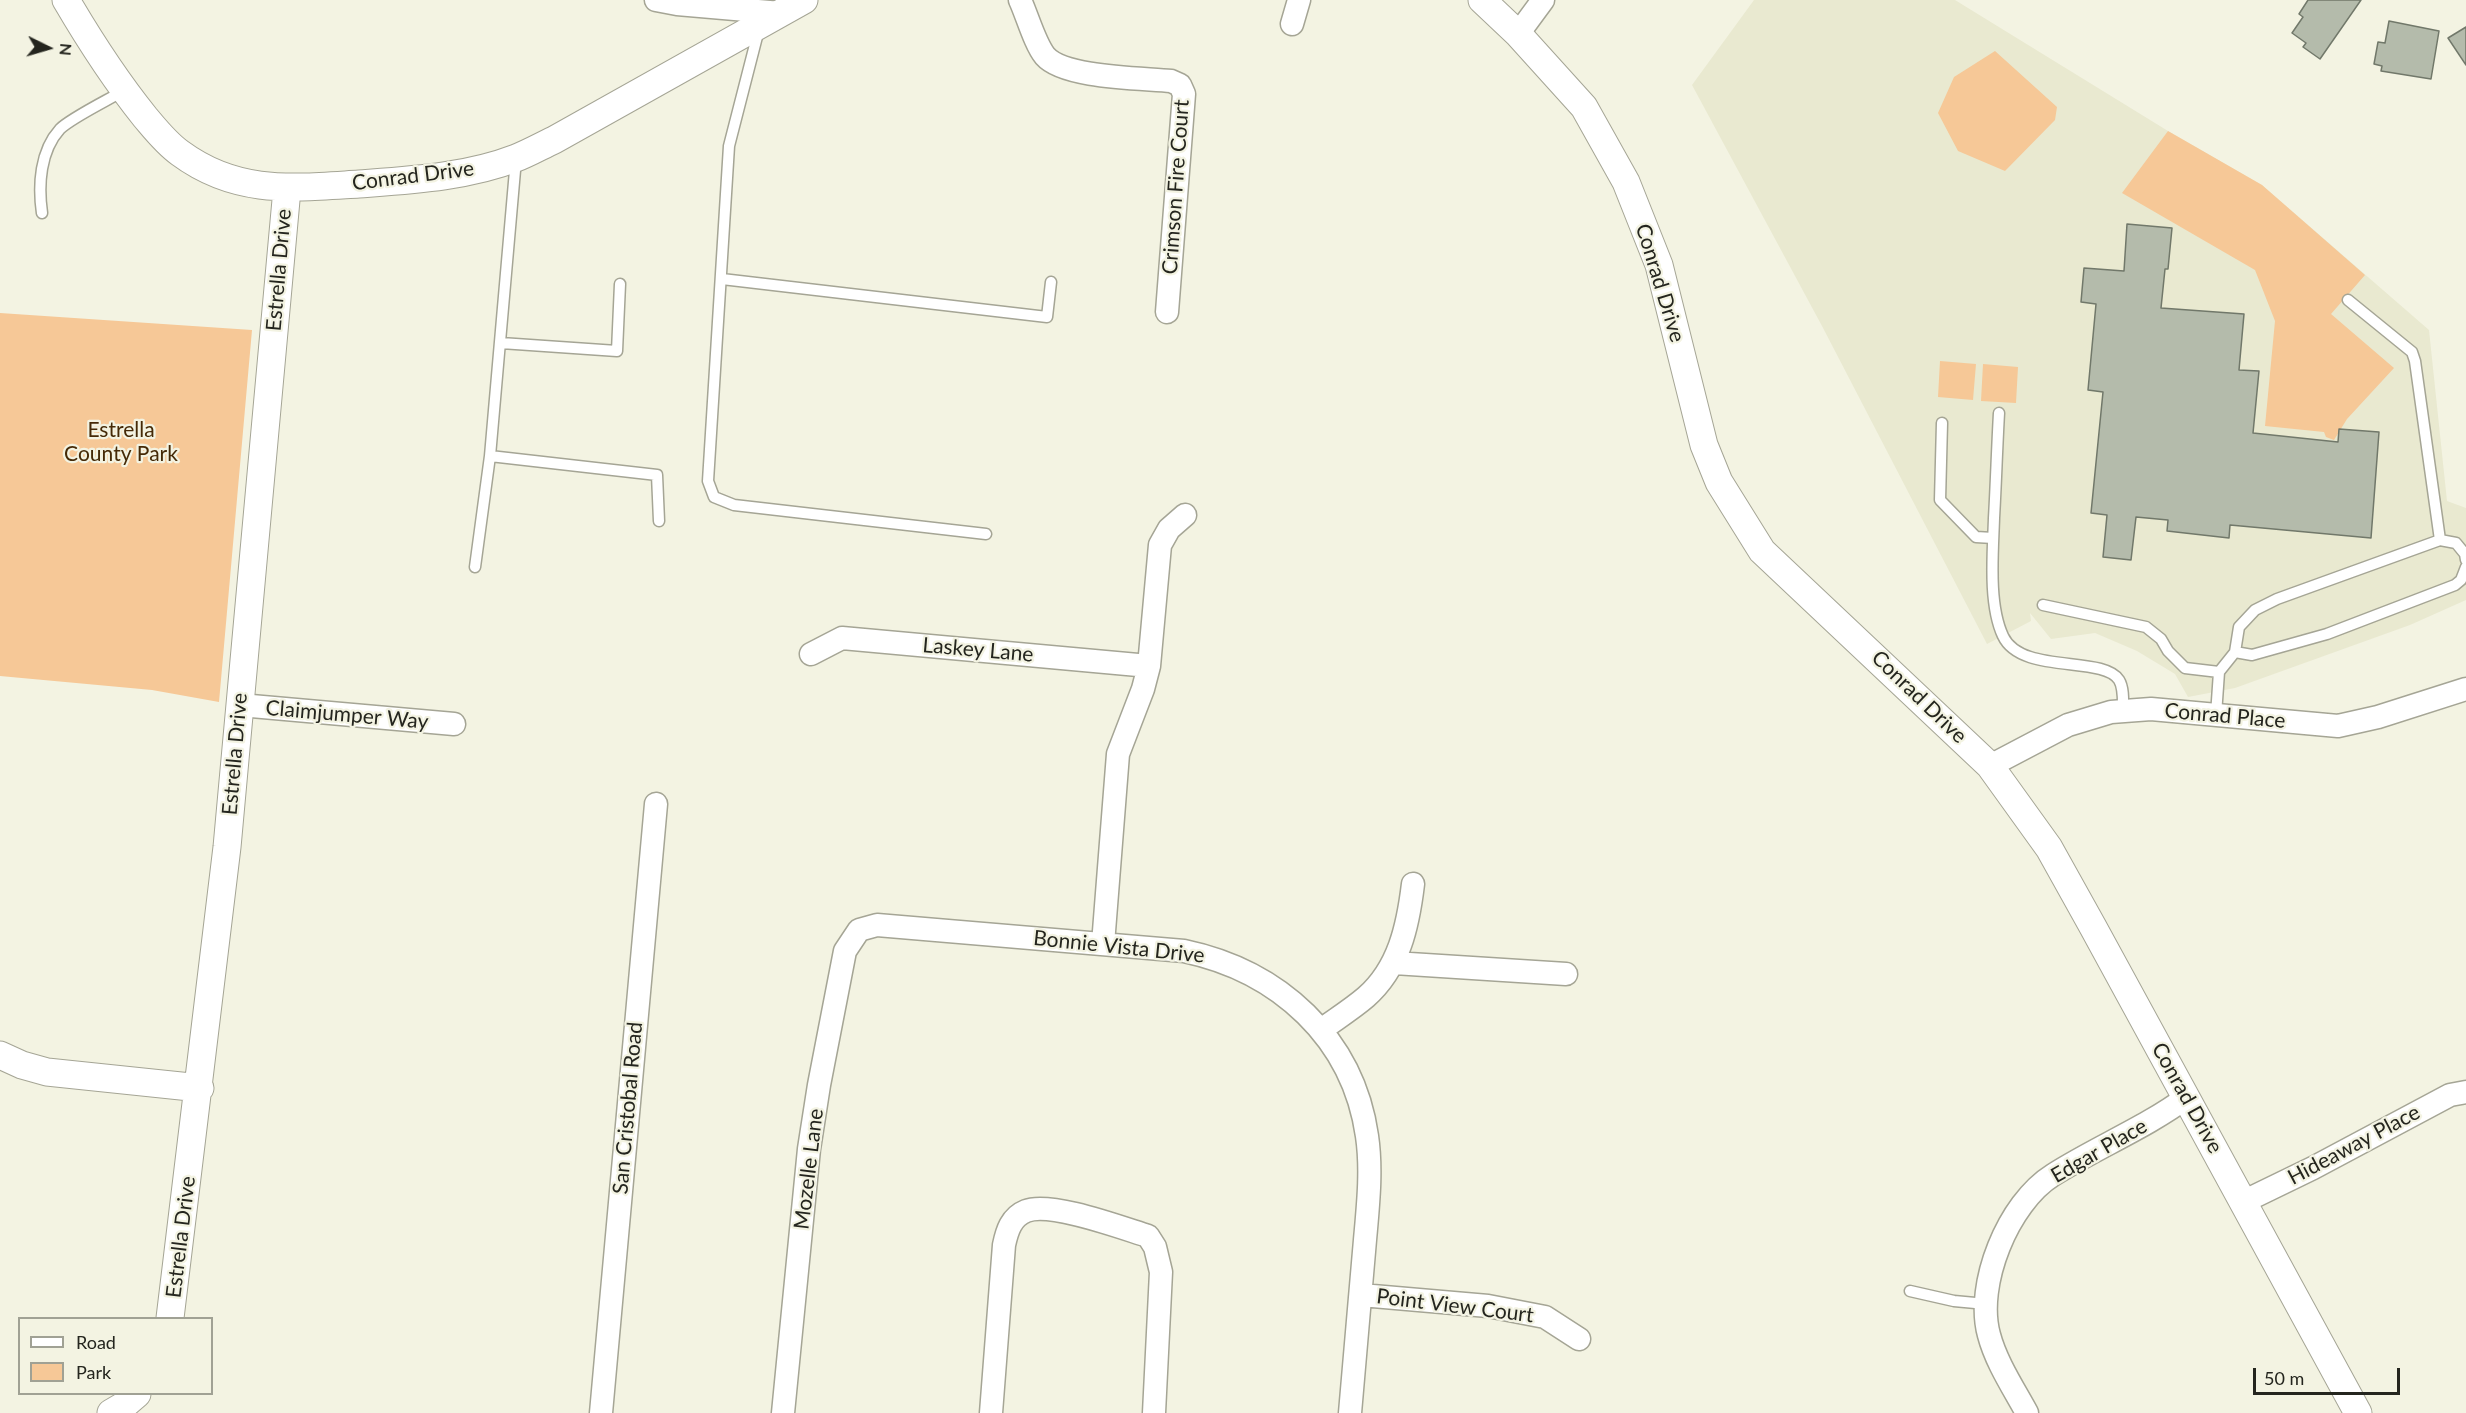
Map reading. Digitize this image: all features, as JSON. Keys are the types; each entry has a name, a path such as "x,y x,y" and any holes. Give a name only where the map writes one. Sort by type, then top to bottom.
{"street":[{"name":"Conrad Drive","path":"66,0 123,90 166,142 191,161 233,180 287,189 419,180 466,172 516,158 554,140 790,7"},
{"path":"656,0 677,4 790,7"},
{"name":"Crimson Fire Court","path":"1020,0 1044,55 1057,65 1073,71 1172,81 1180,86 1184,94 1167,312"},
{"path":"1292,24 1299,0"},
{"name":"Conrad Drive","path":"1482,0 1518,33 1584,106 1626,182 1659,265 1704,445 1719,482 1762,551 1990,766 2049,848 2358,1413"},
{"path":"1518,33 1543,0"},
{"name":"Estrella Drive","path":"170,1317 200,1088 226,859 287,189"},
{"path":"1103,944 1118,754 1143,689 1149,666 1160,545 1169,529 1185,515"},
{"name":"Laskey Lane","path":"811,654 842,638 1149,666"},
{"name":"Conrad Place","path":"1990,766 2068,725 2111,712 2151,710 2338,726 2378,717 2466,689"},
{"name":"Claimjumper Way","path":"240,705 454,724"},
{"name":"San Cristobal Road","path":"601,1413 656,804"},
{"path":"1321,1030 1367,996 1394,963 1408,924 1413,884"},
{"name":"Bonnie Vista Drive","path":"859,930 877,925 1184,951 1229,963 1250,972 1288,997 1321,1030 1334,1049 1356,1091 1368,1137 1369,1184 1350,1413"},
{"name":"Mozelle Lane","path":"783,1413 809,1149 819,1085 845,951 859,930"},
{"path":"1394,963 1566,974"},
{"path":"0,1055 22,1065 47,1072 200,1088"},
{"name":"Hideaway Place","path":"2243,1202 2313,1168 2450,1095 2466,1092"},
{"name":"Edgar Place","path":"2027,1413 1989,1338 1985,1317 1988,1286 2003,1235 2034,1191 2051,1176 2162,1115 2187,1097"},
{"path":"991,1413 1004,1245 1009,1226 1023,1212 1035,1208 1084,1216 1148,1236 1155,1247 1161,1272 1154,1413"},
{"name":"Point View Court","path":"1361,1295 1488,1306 1545,1317 1580,1339"},
{"path":"111,1413 136,1395"}],"lane":[{"path":"790,7 729,146 708,482 714,497 734,505 986,534"},
{"path":"42,213 40,201 43,155 60,129 123,90"},
{"path":"475,567 490,456 516,158"},
{"path":"722,279 1047,317 1051,282"},
{"path":"501,343 617,351 620,284"},
{"path":"2348,300 2412,352 2440,540"},
{"path":"1999,413 1992,579 2003,636 2008,644 2031,657 2099,670 2115,676 2120,681 2123,711"},
{"path":"1942,423 1940,500 1976,537 1993,538"},
{"path":"490,456 657,475 658,521"},
{"path":"2216,715 2219,672 2235,652 2239,627 2255,610 2277,599 2440,540 2456,543 2465,554 2466,560"},
{"path":"2235,652 2252,655 2327,634 2455,585 2461,580 2466,567"},
{"path":"2043,605 2146,627 2161,639 2168,651 2185,668 2219,672"},
{"path":"1910,1291 1954,1301 1986,1304"}],"shaded area":[{"path":"1754,0 1955,0 2168,131 2262,185 2429,330 2447,501 2466,508 2466,600 2410,625 2235,688 2188,697 2175,674 2137,651 2095,633 2051,639 2030,613 2031,621 1987,644 1822,326 1692,85"}],"green space":[{"path":"1995,51 2057,107 2055,120 2005,171 1958,151 1938,113 1954,77"},
{"path":"2168,131 2262,185 2365,275 2331,314 2394,368 2347,419 2334,440 2326,437 2324,432 2265,426 2275,321 2255,270 2122,193"},
{"name":"Estrella County Park","path":"0,313 252,330 219,702 152,690 0,676"},
{"path":"1940,361 1976,364 1973,400 1938,397"},
{"path":"1983,364 2018,367 2016,403 1981,401"}],"building":[{"path":"2308,0 2361,0 2320,59 2303,47 2306,43 2292,33 2303,17 2299,14"},
{"path":"2389,21 2439,31 2431,79 2381,71 2382,66 2374,64 2378,42 2385,43"},
{"path":"2466,27 2466,65 2448,38"},
{"path":"2127,224 2172,228 2161,308 2244,314 2239,370 2259,371 2253,433 2338,442 2339,429 2379,432 2371,538 2230,525 2229,538 2167,531 2168,520 2136,517 2131,560 2103,557 2107,515 2091,513 2103,392 2088,390 2096,304 2081,302 2084,268 2124,271"}]}
